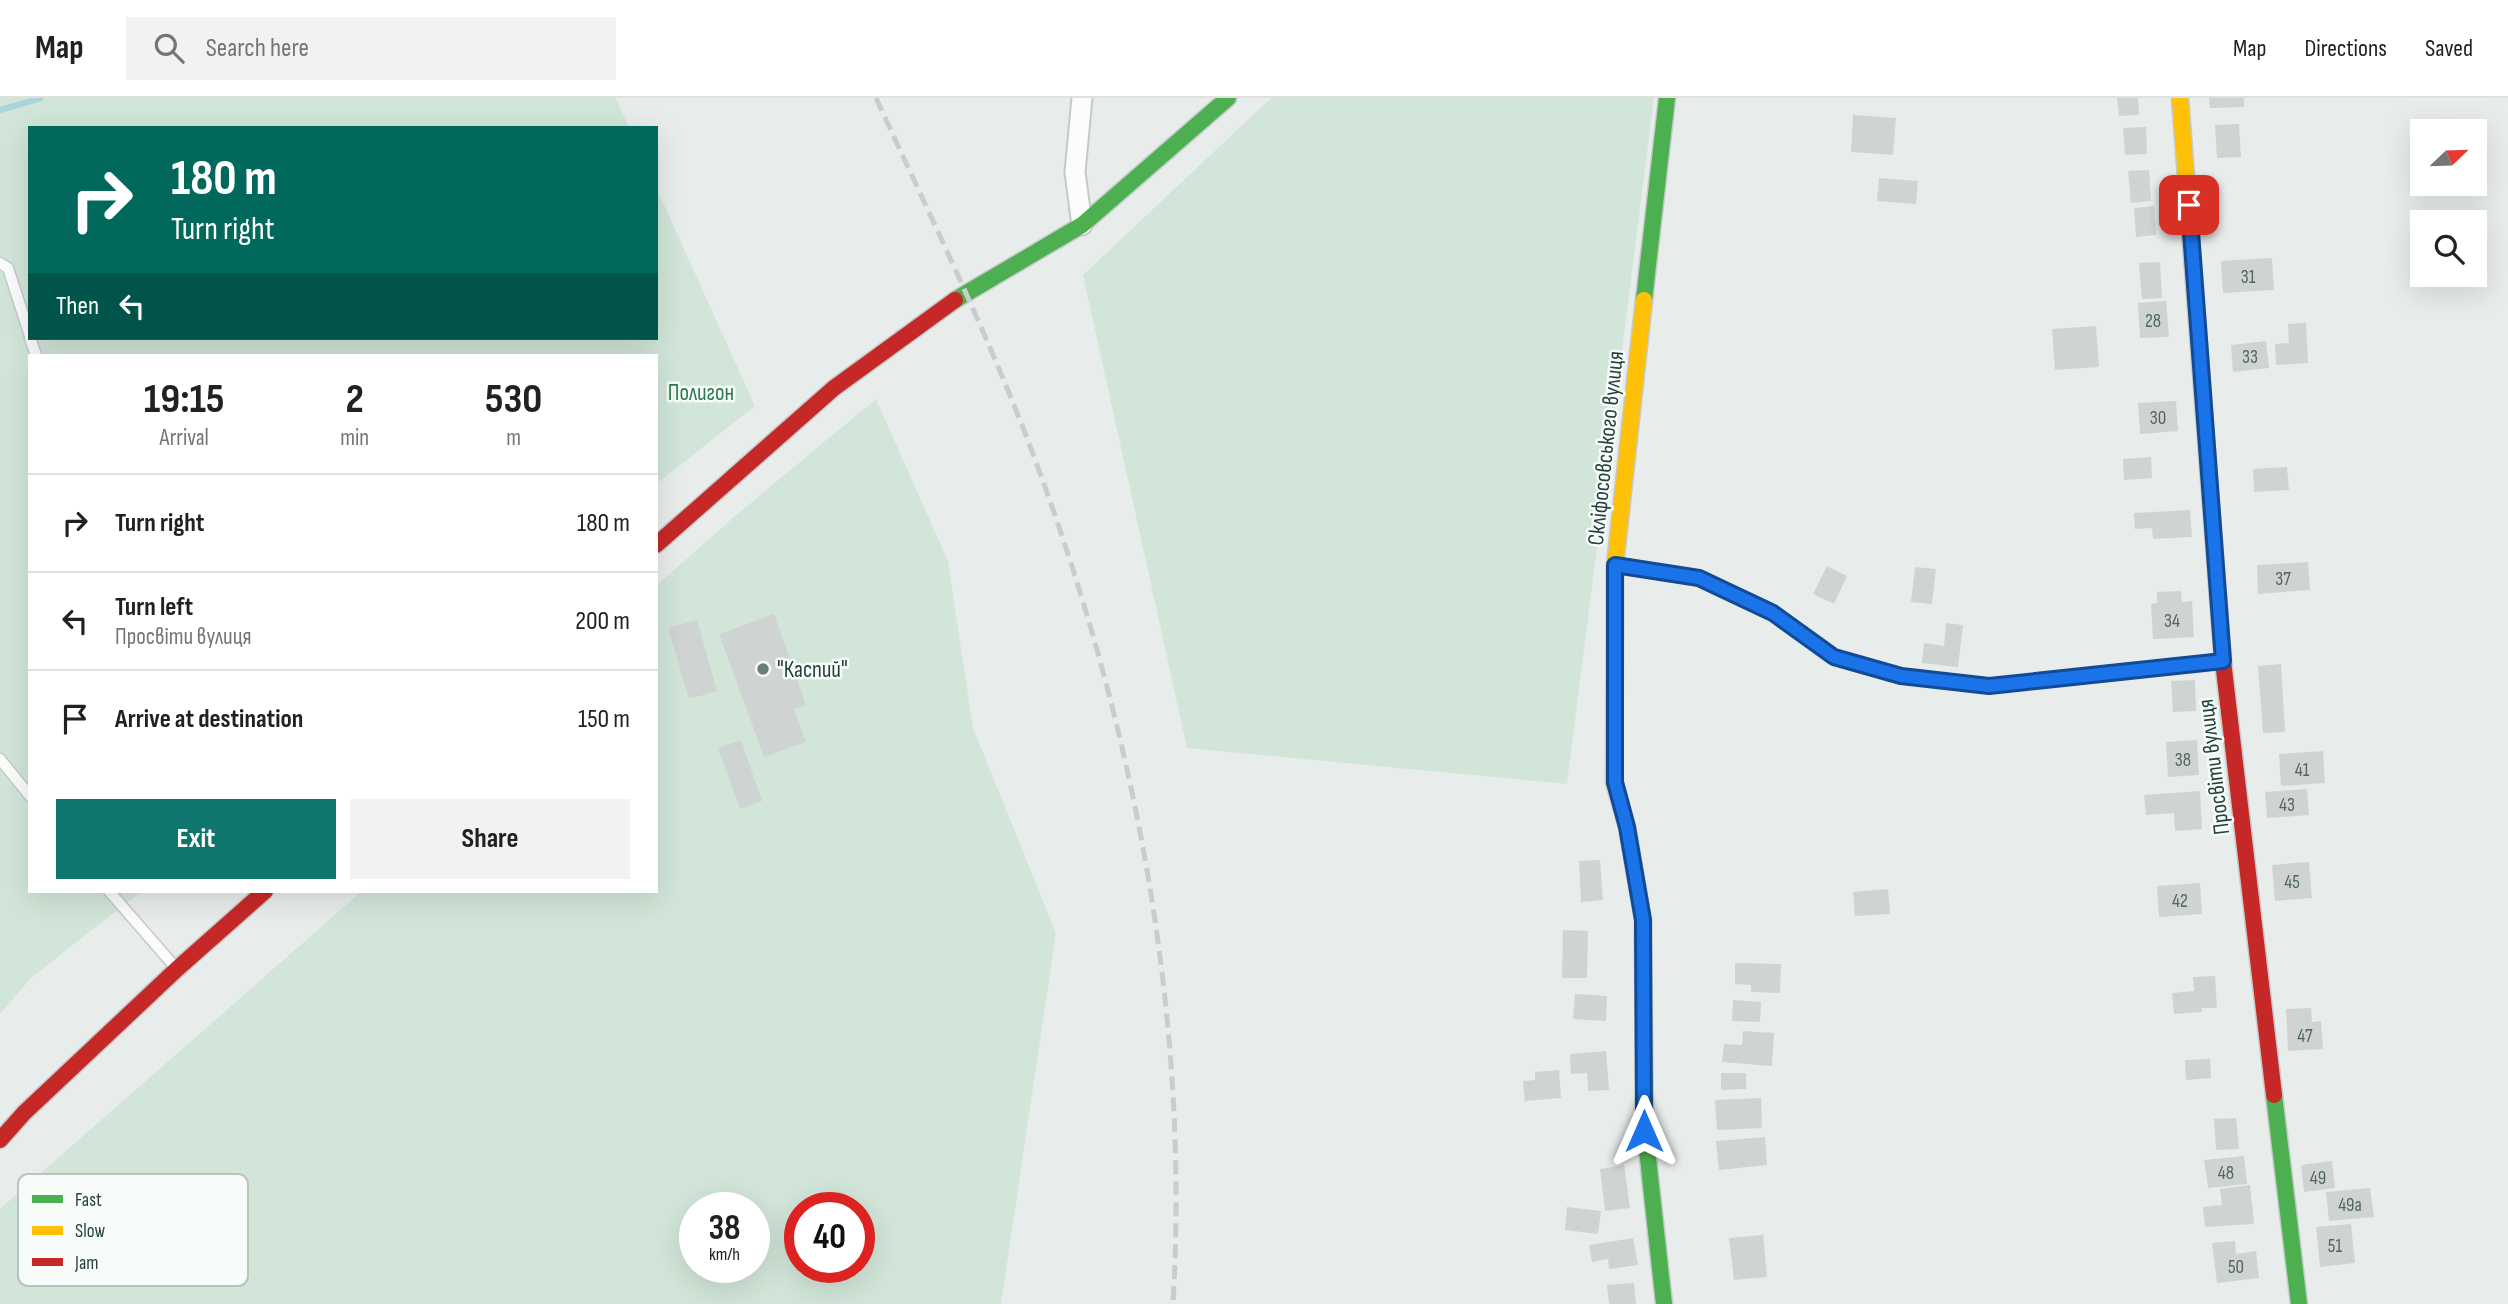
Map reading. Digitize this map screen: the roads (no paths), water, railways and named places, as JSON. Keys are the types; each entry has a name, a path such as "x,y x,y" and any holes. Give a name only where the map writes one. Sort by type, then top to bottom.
{"street":[{"path":"1082,98 1075,172 1082,225"},
{"path":"658,543 834,388 965,292 1082,225 1228,98"},
{"name":"Скліфосовського вулиця","path":"1664,1304 1644,1131 1643,920 1627,827 1615,782 1615,565 1667,98"},
{"name":"Просвіти вулиця","path":"2180,98 2223,661 2299,1304"},
{"path":"0,1140 24,1113 177,969 263,893"}],"lane":[{"path":"0,263 8,268 28,331"},
{"path":"1615,565 1699,578 1773,613 1834,657 1901,676 1989,686 2223,661"},
{"path":"0,759 28,794"},
{"path":"111,893 177,969"}],"waterway":[{"path":"0,110 41,98"}],"railway":[{"path":"876,98 980,324 1018,416 1071,563 1102,666 1148,876 1163,983 1173,1089 1176,1197 1173,1304"}],"place":[{"name":"\"Каспий\"","path":"763,669"}],"park label":[{"name":"Полигон","path":"701,392"}]}
